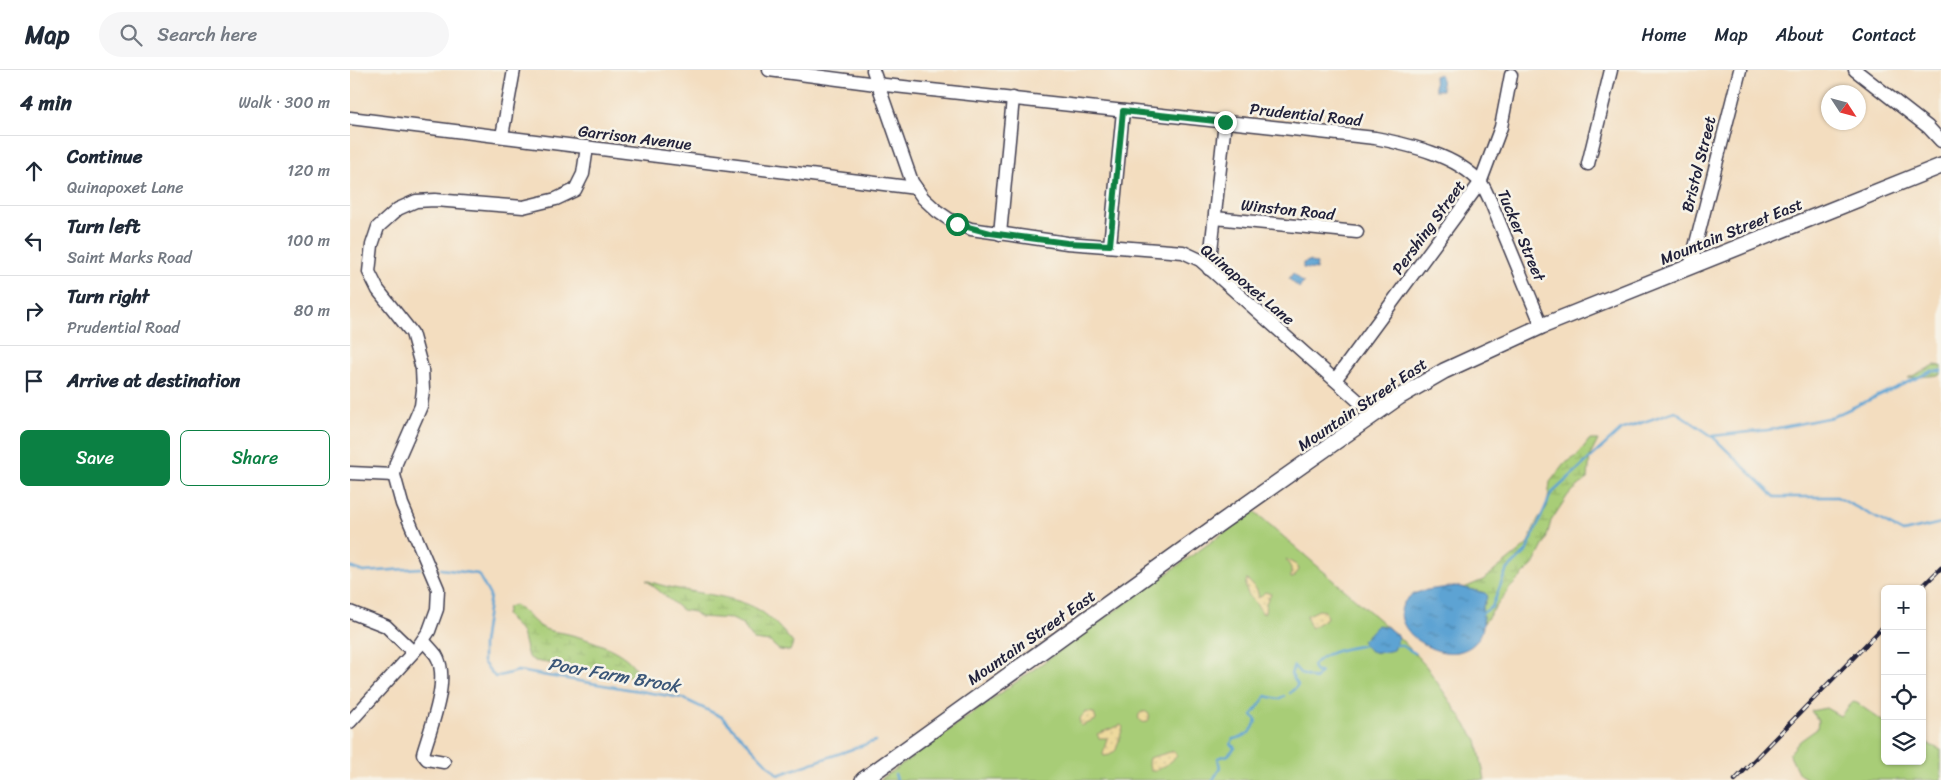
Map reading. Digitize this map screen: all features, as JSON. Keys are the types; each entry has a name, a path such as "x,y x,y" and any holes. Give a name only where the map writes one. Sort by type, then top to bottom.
{"main road":[{"name":"Mountain Street East","path":"863,780 1008,674 1374,415 1444,370 1542,326 1941,166"}],"street":[{"path":"502,136 514,70"},
{"name":"Prudential Road","path":"769,70 876,84 1374,138"},
{"name":"Quinapoxet Lane","path":"873,70 876,84 916,188 922,198 953,222 971,229 1067,243 1183,252 1200,260 1374,415"},
{"path":"1588,164 1611,70"},
{"name":"Bristol Street","path":"1690,267 1740,70"},
{"path":"1855,70 1928,127 1941,140"},
{"name":"Pershing Street","path":"1335,380 1480,182 1501,127 1511,75"},
{"path":"1000,234 1013,98"},
{"path":"1110,245 1123,111"},
{"name":"Garrison Avenue","path":"350,118 916,188"},
{"path":"1209,269 1225,122"},
{"name":"Tucker Street","path":"1374,138 1394,142 1449,161 1480,182 1490,200 1542,326"},
{"path":"350,722 423,640 429,631 437,609 438,589 402,504 395,469 421,406 423,390 422,369 412,333 378,290 369,272 372,245 378,227 398,209 416,201 435,200 523,207 556,199 575,190 584,174 587,147"},
{"name":"Winston Road","path":"1215,218 1357,232"},
{"path":"350,473 395,469"},
{"path":"350,612 386,626 413,652"},
{"path":"423,640 436,656 442,672 440,689 423,754 427,759 444,762"}],"green space":[{"path":"1935,365 1941,366 1941,375 1908,378"},
{"path":"1589,440 1598,440 1590,456 1588,478 1568,495 1551,521 1546,540 1533,565 1509,589 1484,623 1481,608 1485,604 1485,593 1464,588 1483,580 1527,545 1538,519 1547,507 1550,482 1564,464 1577,456"},
{"path":"1254,511 1399,637 1426,666 1477,741 1485,780 880,780"},
{"path":"646,580 659,585 719,596 747,604 764,613 781,629 793,643 790,651 779,650 770,642 754,640 742,624 732,619 700,617 694,612 682,610"},
{"path":"514,605 545,629 586,639 618,653 633,666 637,673 635,676 626,676 535,661 528,657 522,633 506,615 508,607"},
{"path":"1853,702 1881,720 1881,765 1926,765 1926,743 1941,750 1941,780 1809,780 1799,774 1789,754 1800,741 1817,729 1818,720 1811,711 1826,708 1840,716"}],"sand":[{"path":"1286,559 1298,566 1299,570 1293,578 1291,578 1291,568"},
{"path":"1247,579 1257,590 1259,598 1265,592 1271,594 1266,603 1265,613 1262,613 1248,593 1246,589"},
{"path":"1319,610 1325,611 1327,618 1311,628 1306,616"},
{"path":"1144,711 1150,717 1144,723 1138,717"},
{"path":"1086,712 1094,713 1096,720 1081,726 1079,719"},
{"path":"1121,725 1123,727 1116,750 1110,755 1104,756 1107,738 1099,738 1097,734"},
{"path":"1174,751 1177,756 1161,768 1151,771 1148,763 1149,758"}],"water":[{"path":"1439,74 1441,76 1442,90 1435,90 1434,76"},
{"path":"1309,261 1317,264 1316,270 1303,268 1303,263"},
{"path":"1293,273 1304,283 1299,288 1289,279"},
{"path":"1456,586 1485,593 1488,596 1482,608 1482,631 1474,644 1461,651 1447,652 1432,649 1408,631 1402,620 1402,609 1408,598 1418,592"},
{"path":"1377,625 1386,626 1399,637 1393,650 1375,652 1365,646 1362,641"}],"waterway":[{"path":"1712,436 1768,430 1832,417 1932,371 1941,371"},
{"path":"1481,614 1492,607 1506,571 1526,552 1551,494 1621,430 1675,411 1712,436 1775,497 1837,497 1903,532 1941,523"},
{"name":"Poor Farm Brook","path":"350,567 364,572 421,568"},
{"name":"Poor Farm Brook","path":"441,569 478,574 490,596 483,644 483,662 495,677 518,671 682,698 722,717 778,775 875,741"},
{"path":"1290,693 1298,685 1291,674 1294,666 1301,674 1315,679 1321,672 1316,672 1313,666 1317,661 1337,651 1365,645"},
{"path":"1393,645 1400,645 1415,653"},
{"path":"1213,780 1220,768 1218,758 1228,755 1235,748 1231,744 1233,739 1251,731 1256,720 1252,715 1266,696 1278,699 1284,696"},
{"name":"Poor Farm Brook","path":"895,774 897,780"}],"railway":[{"path":"1924,585 1941,568"},
{"path":"1735,780 1881,629"}],"route":[{"path":"957,224 990,233 1067,243 1110,245 1123,111 1225,122"}]}
